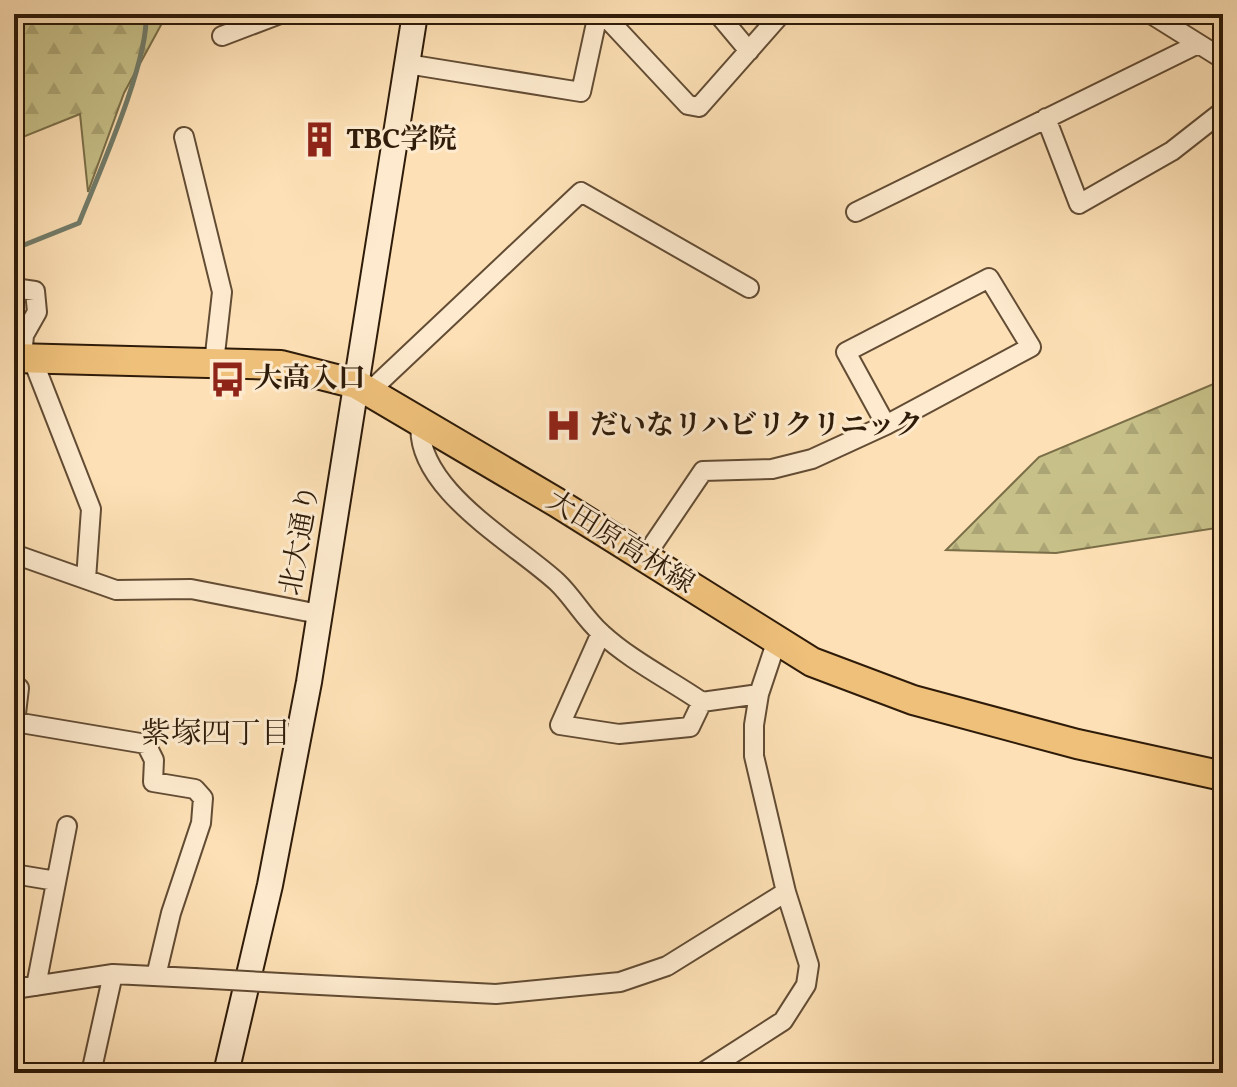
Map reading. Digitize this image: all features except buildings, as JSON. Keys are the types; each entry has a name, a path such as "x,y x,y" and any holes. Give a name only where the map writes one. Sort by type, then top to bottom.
{"main road":[{"name":"大田原高林線","path":"23,358 214,363 306,369 363,388 421,420 776,643 833,671 913,700 1077,744 1223,776"}],"street":[{"path":"222,36 280,14"},
{"path":"600,14 688,105 699,107 781,14"},
{"path":"407,64 581,92 600,14"},
{"path":"718,14 749,51"},
{"path":"1151,14 1223,59"},
{"name":"北大通り","path":"226,1073 270,885 363,388 413,15"},
{"path":"856,212 1198,44"},
{"path":"1046,118 1079,204 1172,151 1223,111"},
{"path":"184,137 222,292 214,363"},
{"path":"363,388 581,192 749,288"},
{"path":"644,558 703,471 772,469 812,459 886,425 1031,347 989,278 846,352 886,425"},
{"path":"14,288 35,291 37,312 24,335 23,358 91,509 86,579"},
{"path":"421,420 418,439 425,456 461,504 558,583 601,633 702,702 759,694"},
{"path":"14,554 116,590 191,589 319,614"},
{"path":"601,633 560,725 619,734 690,727 702,702"},
{"path":"702,1073 783,1021 806,985 809,965 786,892 754,756 754,725 759,694 776,643"},
{"path":"14,688 19,688 15,727 146,744 154,760 153,782 195,789 203,798 201,823 171,913 156,976"},
{"path":"36,986 67,826"},
{"path":"14,874 56,881"},
{"path":"14,989 113,974 496,994 620,982 667,966 786,892"},
{"path":"91,1073 113,974"}],"green space":[{"path":"14,14 167,14 124,93 88,192 80,114 25,136 14,146"},
{"path":"1223,380 1223,527 1056,553 946,550 1039,457"}],"waterway":[{"path":"14,249 79,223 131,89 145,35 146,14"}],"place":[{"name":"TBC学院","path":"320,140"},
{"name":"大高入口","path":"228,379"},
{"name":"だいなリハビリクリニック","path":"564,426"}],"district":[{"name":"紫塚四丁目","path":"216,735"}]}
